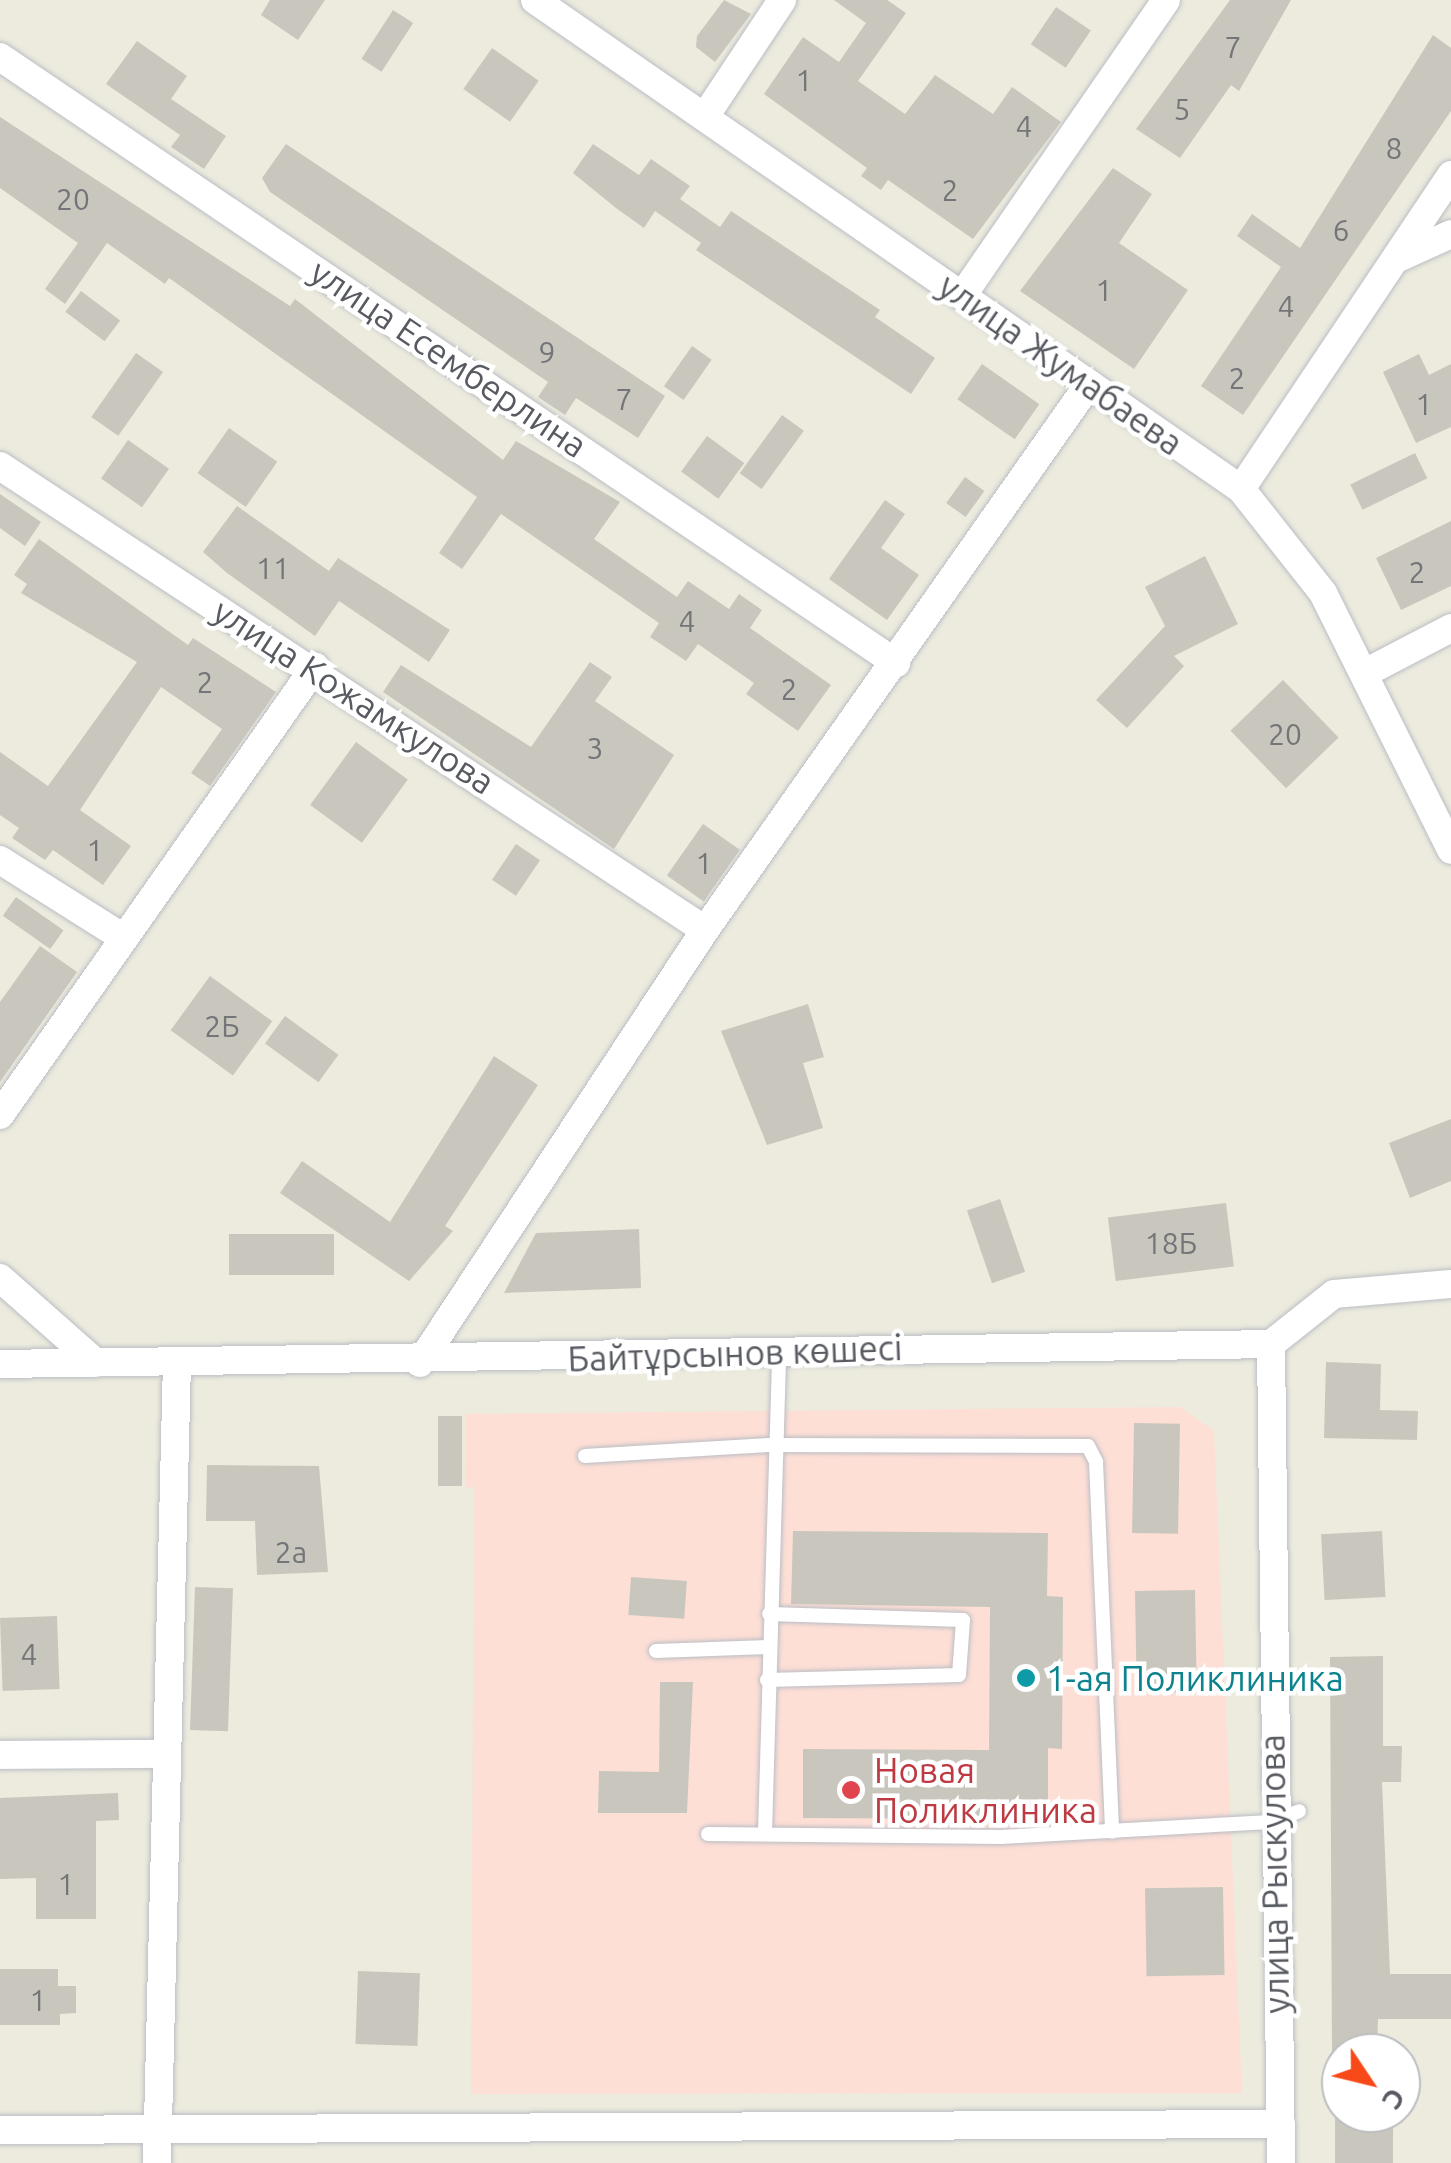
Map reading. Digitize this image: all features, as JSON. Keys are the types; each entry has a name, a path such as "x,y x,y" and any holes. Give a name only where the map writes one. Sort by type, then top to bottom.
{"street":[{"name":"улица Жумабаева","path":"535,0 1240,488 1300,558 1365,673 1451,850"},
{"path":"706,115 782,0"},
{"path":"962,296 1166,0"},
{"name":"улица Есемберлина","path":"0,57 896,663"},
{"path":"1240,488 1451,175"},
{"path":"1395,260 1451,234"},
{"path":"420,1363 705,930 1089,384"},
{"name":"улица Кожамкулова","path":"0,466 314,667 705,930"},
{"path":"1365,673 1451,628"},
{"path":"0,1115 314,667"},
{"path":"0,860 124,938"},
{"path":"0,1278 96,1363"},
{"path":"1270,1344 1334,1294 1451,1284"},
{"name":"Байтұрсынов көшесі","path":"0,1364 420,1363 779,1351 1270,1344"},
{"name":"улица Рыскулова","path":"1270,1344 1271,1822 1281,2163"},
{"path":"157,2163 162,1754 177,1364"},
{"path":"0,1755 162,1754"},
{"path":"0,2130 1281,2124"}],"lane":[{"path":"765,1832 769,1445 779,1351"},
{"path":"585,1456 769,1445 1078,1441 1094,1453 1112,1832"},
{"path":"767,1680 959,1675 963,1620 769,1614"},
{"path":"656,1651 768,1647"},
{"path":"708,1834 1112,1832 1271,1822 1299,1811"}],"shaded area":[{"name":"Новая Поликлиника","path":"1180,1407 1214,1431 1242,2093 471,2094 474,1488 465,1487 466,1414"}],"building":[{"path":"270,0 325,0 298,40 261,15"},
{"path":"724,0 751,14 715,62 696,47 697,36"},
{"path":"834,0 887,0 906,13 858,81 905,114 935,75 993,114 1012,87 1061,122 973,239 888,180 881,190 861,176 867,168 764,94 803,37 839,62 866,23"},
{"path":"1230,0 1291,0 1239,91 1231,85 1180,158 1136,129"},
{"path":"1056,7 1091,30 1066,68 1031,44"},
{"path":"393,10 413,23 382,72 361,59"},
{"path":"1433,35 1451,48 1451,111 1243,415 1201,386 1281,267 1237,236 1252,214 1300,248"},
{"path":"137,41 187,76 171,99 226,136 204,169 171,147 180,135 106,84"},
{"path":"492,48 539,81 510,122 463,89"},
{"path":"0,117 290,306 295,299 503,460 516,441 620,502 594,539 677,597 688,581 729,609 739,594 762,610 750,628 831,685 798,731 746,694 754,683 698,644 686,661 650,637 659,623 501,514 462,569 439,553 477,497 169,278 165,284 107,243 65,304 45,289 78,243 0,188"},
{"path":"286,144 665,396 638,438 576,398 565,415 538,397 548,382 270,192 262,178"},
{"path":"593,144 639,175 651,159 690,186 680,199 720,227 731,211 880,310 875,317 935,358 911,394 696,250 701,243 655,211 644,228 616,208 573,173"},
{"path":"1113,168 1152,194 1119,243 1188,290 1134,369 1020,291"},
{"path":"81,291 120,320 104,341 65,312"},
{"path":"692,346 712,360 684,400 664,386"},
{"path":"136,353 163,372 118,436 91,417"},
{"path":"1419,354 1429,375 1451,364 1451,427 1416,443 1383,372"},
{"path":"982,364 1039,404 1015,439 957,399"},
{"path":"782,415 804,431 762,489 740,473"},
{"path":"229,428 277,462 246,507 197,473"},
{"path":"707,436 744,463 718,499 681,472"},
{"path":"128,440 169,469 142,507 101,479"},
{"path":"1415,453 1427,478 1363,510 1350,485"},
{"path":"965,477 984,491 966,517 946,503"},
{"path":"0,494 41,522 25,546 0,528"},
{"path":"885,500 905,514 881,548 919,575 887,620 829,579"},
{"path":"237,506 329,571 338,558 450,630 429,662 339,601 315,636 227,573 203,552"},
{"path":"1451,521 1451,586 1401,610 1376,558"},
{"path":"39,539 188,645 193,638 276,692 210,786 191,773 222,729 161,687 80,810 131,846 103,885 53,850 45,860 12,838 19,828 0,815 0,752 48,786 137,662 21,593 27,584 14,575"},
{"path":"1205,556 1238,624 1174,656 1184,666 1127,728 1096,700 1165,626 1145,587"},
{"path":"590,662 612,677 595,701 674,755 614,849 383,692 401,665 531,747"},
{"path":"1283,680 1339,738 1286,788 1230,731"},
{"path":"356,742 408,780 362,843 310,805"},
{"path":"703,824 740,850 704,901 667,876"},
{"path":"516,844 540,860 516,896 492,880"},
{"path":"16,897 64,930 50,949 3,916"},
{"path":"40,946 77,972 0,1082 0,1002"},
{"path":"210,976 272,1021 233,1075 171,1030"},
{"path":"808,1004 824,1057 803,1063 823,1128 767,1145 721,1031"},
{"path":"285,1016 338,1055 318,1082 265,1044"},
{"path":"494,1056 538,1085 445,1226 453,1231 409,1281 280,1193 302,1161 390,1222"},
{"path":"1451,1119 1451,1181 1410,1198 1389,1143"},
{"path":"1000,1199 1025,1272 992,1283 967,1210"},
{"path":"1226,1203 1234,1267 1116,1281 1108,1218"},
{"path":"639,1229 641,1288 504,1293 536,1233"},
{"path":"229,1234 334,1234 334,1275 229,1275"},
{"path":"1326,1362 1381,1364 1380,1410 1418,1411 1417,1440 1324,1438"},
{"path":"438,1416 462,1416 462,1486 438,1486"},
{"path":"1134,1423 1180,1424 1178,1534 1132,1533"},
{"path":"207,1465 319,1466 328,1572 257,1575 255,1521 206,1521"},
{"name":"1-ая Поликлиника","path":"793,1531 1048,1533 1047,1596 1063,1597 1062,1749 1048,1748 1048,1819 803,1818 803,1749 989,1750 990,1607 791,1604"},
{"path":"1382,1531 1385,1597 1325,1600 1321,1534"},
{"path":"631,1577 687,1581 684,1619 628,1615"},
{"path":"195,1587 233,1588 228,1731 190,1730"},
{"path":"1195,1590 1197,1692 1137,1693 1135,1591"},
{"path":"57,1616 60,1689 3,1691 0,1618"},
{"path":"1383,1656 1383,1746 1402,1746 1401,1782 1382,1782 1390,1974 1451,1974 1451,2019 1378,2019 1378,2033 1332,2033 1330,1657"},
{"path":"660,1682 693,1682 687,1813 598,1813 599,1771 659,1772"},
{"path":"118,1793 119,1820 96,1821 96,1919 36,1919 36,1878 0,1879 0,1798"},
{"path":"1223,1887 1225,1975 1147,1976 1145,1888"},
{"path":"0,1969 58,1969 58,1986 76,1986 76,2013 60,2014 60,2025 0,2025"},
{"path":"358,1971 420,1973 417,2046 355,2044"},
{"path":"1335,2133 1393,2133 1393,2163 1335,2163"}],"place":[{"name":"1-ая Поликлиника","path":"1026,1678"},
{"name":"Новая Поликлиника","path":"851,1790"}]}
